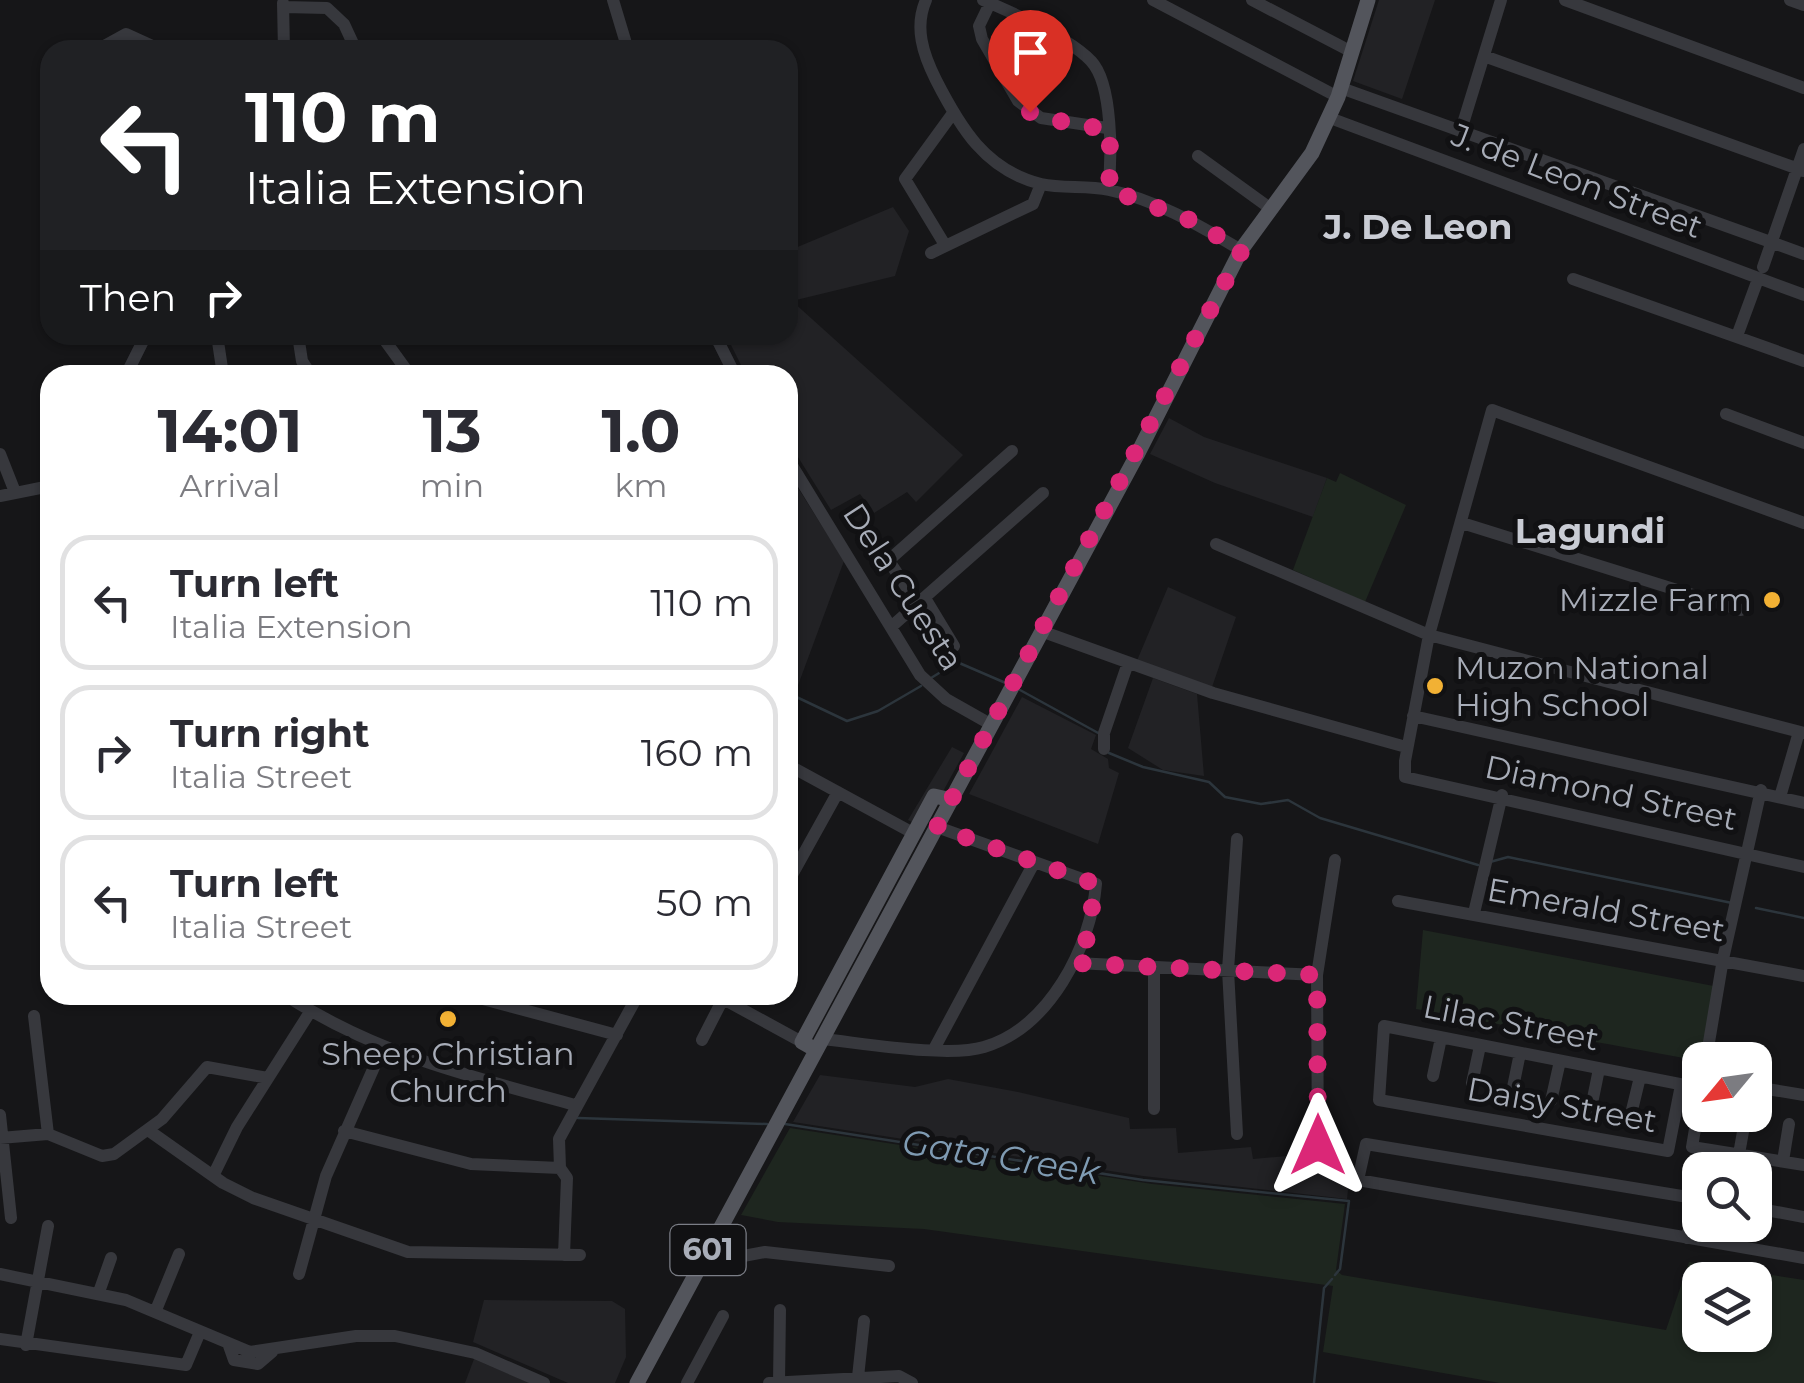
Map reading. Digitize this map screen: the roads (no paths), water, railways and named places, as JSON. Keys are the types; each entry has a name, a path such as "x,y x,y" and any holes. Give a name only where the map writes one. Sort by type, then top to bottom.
{"main road":[{"name":"601","path":"636,1383 776,1125 813,1044 872,948 952,800 1242,250 1312,153 1330,118 1368,0"},
{"path":"813,1044 856,938 934,796 952,800"},
{"path":"914,832 933,834"},
{"path":"856,938 872,948"}],"street":[{"path":"613,0 625,40"},
{"path":"926,0 919,16 929,66 953,113 988,158 1041,184 1108,189 1190,220 1242,250"},
{"path":"1153,0 1339,93 1461,130 1804,254"},
{"path":"1252,0 1352,52"},
{"path":"1461,130 1501,0"},
{"path":"1565,0 1804,88"},
{"path":"1790,0 1804,5"},
{"path":"1107,128 1041,118 1018,102 982,40 979,26 986,1 1092,62 1106,97 1112,159 1108,189"},
{"path":"284,40 283,3 328,8 344,24 351,40"},
{"path":"115,40 126,34 139,40"},
{"path":"1484,56 1800,170"},
{"path":"945,245 905,179 953,113"},
{"name":"J. de Leon Street","path":"1330,118 1761,273 1804,296"},
{"path":"1738,336 1804,150"},
{"path":"1198,156 1271,209"},
{"path":"931,252 1033,204 1041,184"},
{"path":"1573,280 1804,361"},
{"path":"1041,631 1213,693 1406,747 1429,635 1492,410 1804,523"},
{"path":"1726,414 1804,443"},
{"path":"889,560 1012,451"},
{"path":"0,454 15,492"},
{"name":"Dela Cuesta","path":"798,475 925,680 992,725"},
{"path":"0,496 40,488"},
{"path":"892,627 1043,493"},
{"path":"1462,524 1741,610"},
{"path":"869,532 954,646"},
{"path":"1216,544 1429,635 1802,733 1780,797"},
{"path":"1104,750 1104,733 1128,663"},
{"path":"1412,716 1804,802"},
{"name":"Diamond Street","path":"1406,747 1405,777 1749,851 1804,867"},
{"path":"798,770 914,832"},
{"path":"1708,1042 1722,959 1761,790"},
{"path":"798,864 838,792"},
{"path":"1474,913 1502,796"},
{"path":"738,1005 813,1044 983,1048 1010,1034 1062,984 1076,963 1086,942 1096,884 933,834"},
{"path":"1238,839 1228,970 1238,1134"},
{"path":"1318,1157 1317,975 1335,860"},
{"path":"934,1049 1034,862"},
{"name":"Emerald Street","path":"1398,900 1804,976"},
{"path":"1076,963 1317,975"},
{"path":"1154,966 1154,1109"},
{"path":"299,1005 382,1050 575,1105"},
{"path":"505,1005 617,1035"},
{"path":"564,1255 567,1178 560,1168 558,1139 633,1005"},
{"path":"702,1040 717,1005"},
{"path":"213,1176 310,1012"},
{"path":"34,1016 48,1134"},
{"name":"Lilac Street","path":"1380,1100 1384,1026 1680,1085"},
{"path":"1434,1076 1441,1038"},
{"path":"1472,1083 1480,1046"},
{"path":"299,1274 344,1131 382,1050"},
{"path":"1512,1092 1520,1053"},
{"path":"1551,1100 1560,1061"},
{"path":"1,1138 48,1134 102,1156 114,1154 181,1101 213,1064 268,1078"},
{"path":"1590,1113 1599,1069"},
{"path":"1632,1110 1640,1077"},
{"name":"Daisy Street","path":"1380,1100 1668,1152 1680,1085"},
{"path":"1772,1089 1804,1094"},
{"path":"0,1115 11,1218"},
{"path":"1783,1161 1789,1124"},
{"path":"148,1130 213,1176 253,1198 408,1252 580,1255"},
{"path":"344,1131 471,1164 560,1168"},
{"path":"1694,1132 1692,1147 1726,1152"},
{"path":"1682,1196 1366,1144 1358,1180 1682,1237"},
{"path":"1772,1159 1804,1165"},
{"path":"1772,1211 1804,1217"},
{"path":"26,1344 48,1226"},
{"path":"1711,1242 1804,1258"},
{"path":"701,1264 765,1252 889,1266"},
{"path":"156,1310 179,1254"},
{"path":"98,1292 111,1258"},
{"path":"0,1274 98,1292 156,1310 250,1352 272,1352 356,1336 394,1336 475,1354 544,1383"},
{"path":"779,1382 780,1310"},
{"path":"687,1383 723,1316"},
{"path":"854,1379 864,1322"},
{"path":"0,1339 186,1365 200,1332"},
{"path":"768,1383 899,1376 912,1383"}],"waterway":[{"path":"931,678 957,662 1008,684"},
{"path":"798,698 847,721 878,711 921,686"},
{"path":"1020,690 1100,734"},
{"path":"1109,753 1143,767 1209,782 1225,797 1261,804 1288,800 1320,818 1478,865"},
{"path":"1490,862 1508,857 1732,903"},
{"path":"1756,908 1804,918"},
{"name":"Gata Creek","path":"578,1118 767,1124"},
{"name":"Gata Creek","path":"785,1124 1143,1180 1349,1201 1340,1269 1335,1275"},
{"name":"Gata Creek","path":"1314,1383 1324,1288 1332,1279"}],"place":[{"name":"Mizzle Farm","path":"1772,600"},
{"name":"Muzon National High School","path":"1435,686"},
{"name":"Sheep Christian Church","path":"448,1019"}],"district":[{"name":"J. De Leon","path":"1418,227"},
{"name":"Lagundi","path":"1590,531"}]}
